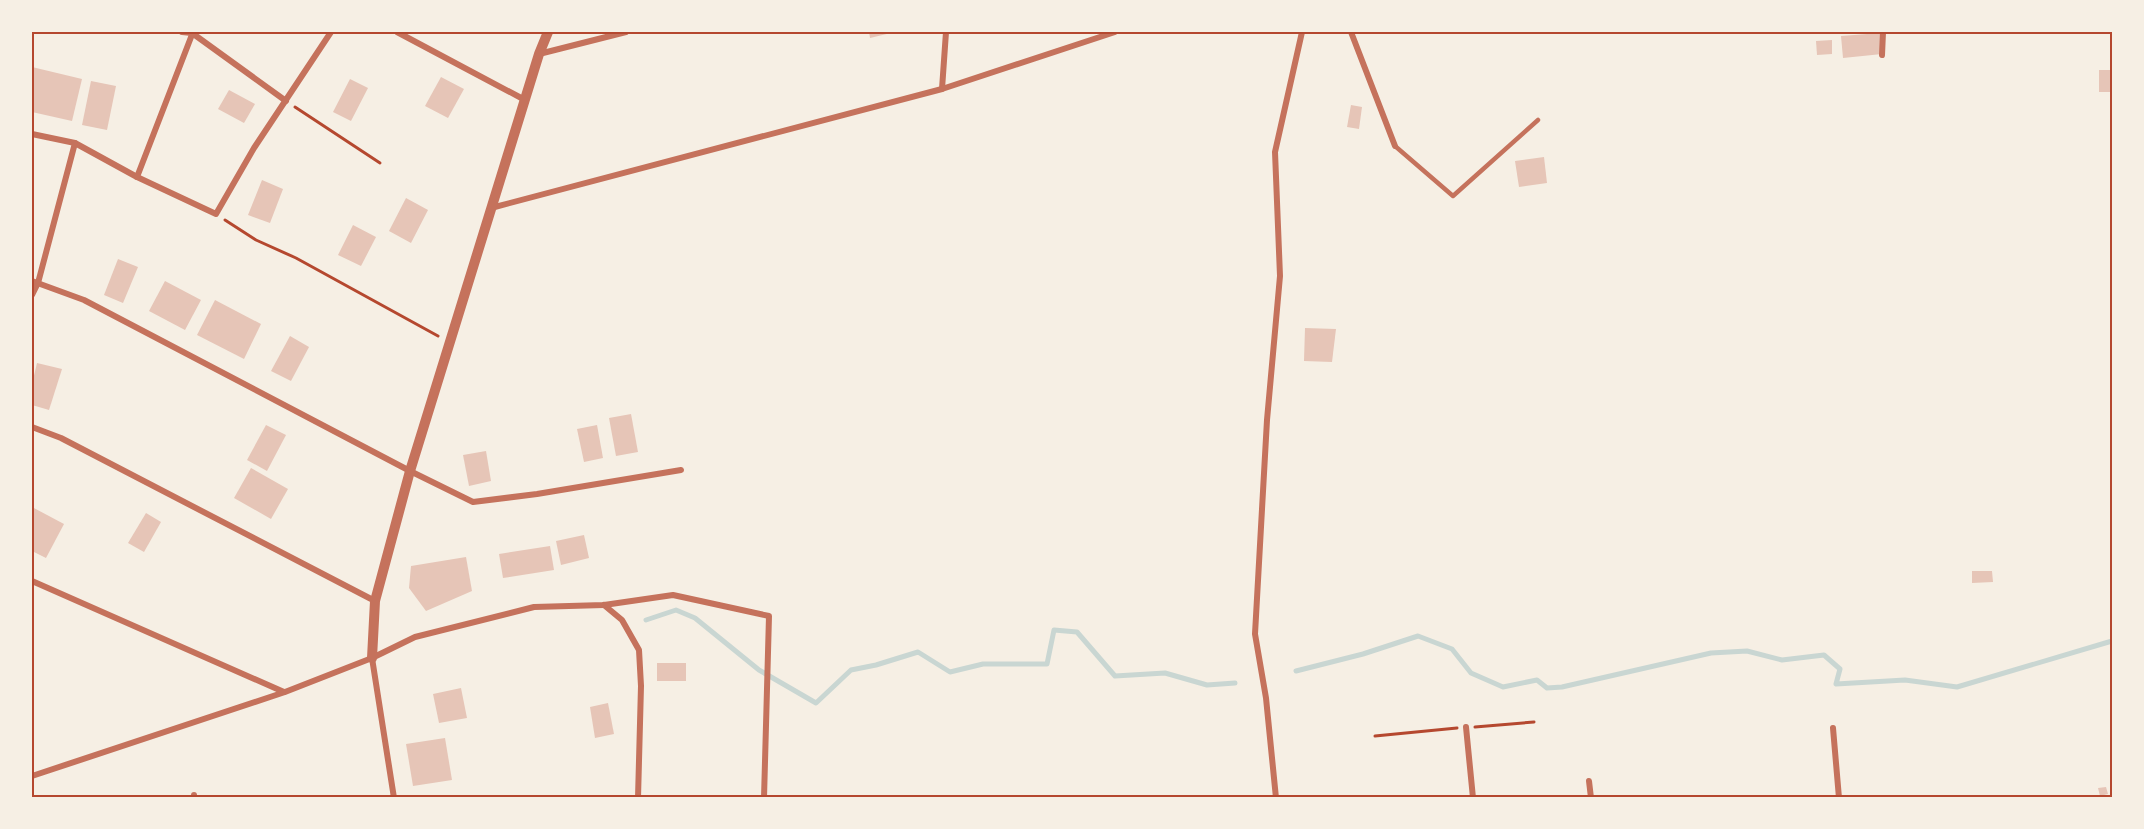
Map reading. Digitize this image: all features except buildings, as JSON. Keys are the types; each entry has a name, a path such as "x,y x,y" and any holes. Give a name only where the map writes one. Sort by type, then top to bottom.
{"street":[{"path":"182,32 193,32 286,100"},
{"path":"136,177 193,32"},
{"path":"32,134 75,143 136,177 216,214 255,148 331,32"},
{"path":"397,32 525,100"},
{"path":"394,798 372,658 375,601 410,471 449,342 539,54 548,32"},
{"path":"539,54 626,32"},
{"path":"942,89 946,32"},
{"path":"491,208 942,89 1115,32"},
{"path":"1276,798 1266,698 1255,634 1267,420 1280,276 1275,152 1302,32"},
{"path":"1351,32 1395,146"},
{"path":"1882,55 1883,32"},
{"path":"32,295 75,143"},
{"path":"35,282 84,300 473,502 681,470"},
{"path":"32,427 61,438 375,601"},
{"path":"32,581 285,692"},
{"path":"32,776 285,692 372,658 415,637 534,607 604,606 673,595 769,616 764,798"},
{"path":"604,606 622,620 639,650 642,686 638,798"},
{"path":"1466,728 1473,798"},
{"path":"1833,728 1839,798"},
{"path":"1589,781 1592,798"}],"lane":[{"path":"1395,146 1453,196 1538,120"}],"path":[{"path":"286,100 380,163"},
{"path":"216,214 256,240 296,258 449,342"}],"waterway":[{"path":"646,620 676,610 695,618 759,670 816,703 851,670 918,652 950,672 983,664 1047,664 1054,630 1077,632 1115,676 1165,673 1207,685 1235,683"},
{"path":"1296,671 1363,654 1418,636 1452,649 1471,673 1503,687 1537,680 1547,688 1562,687 1711,653 1747,651 1782,660 1824,655 1840,669 1836,684 1905,680 1957,687 2112,641"}]}
